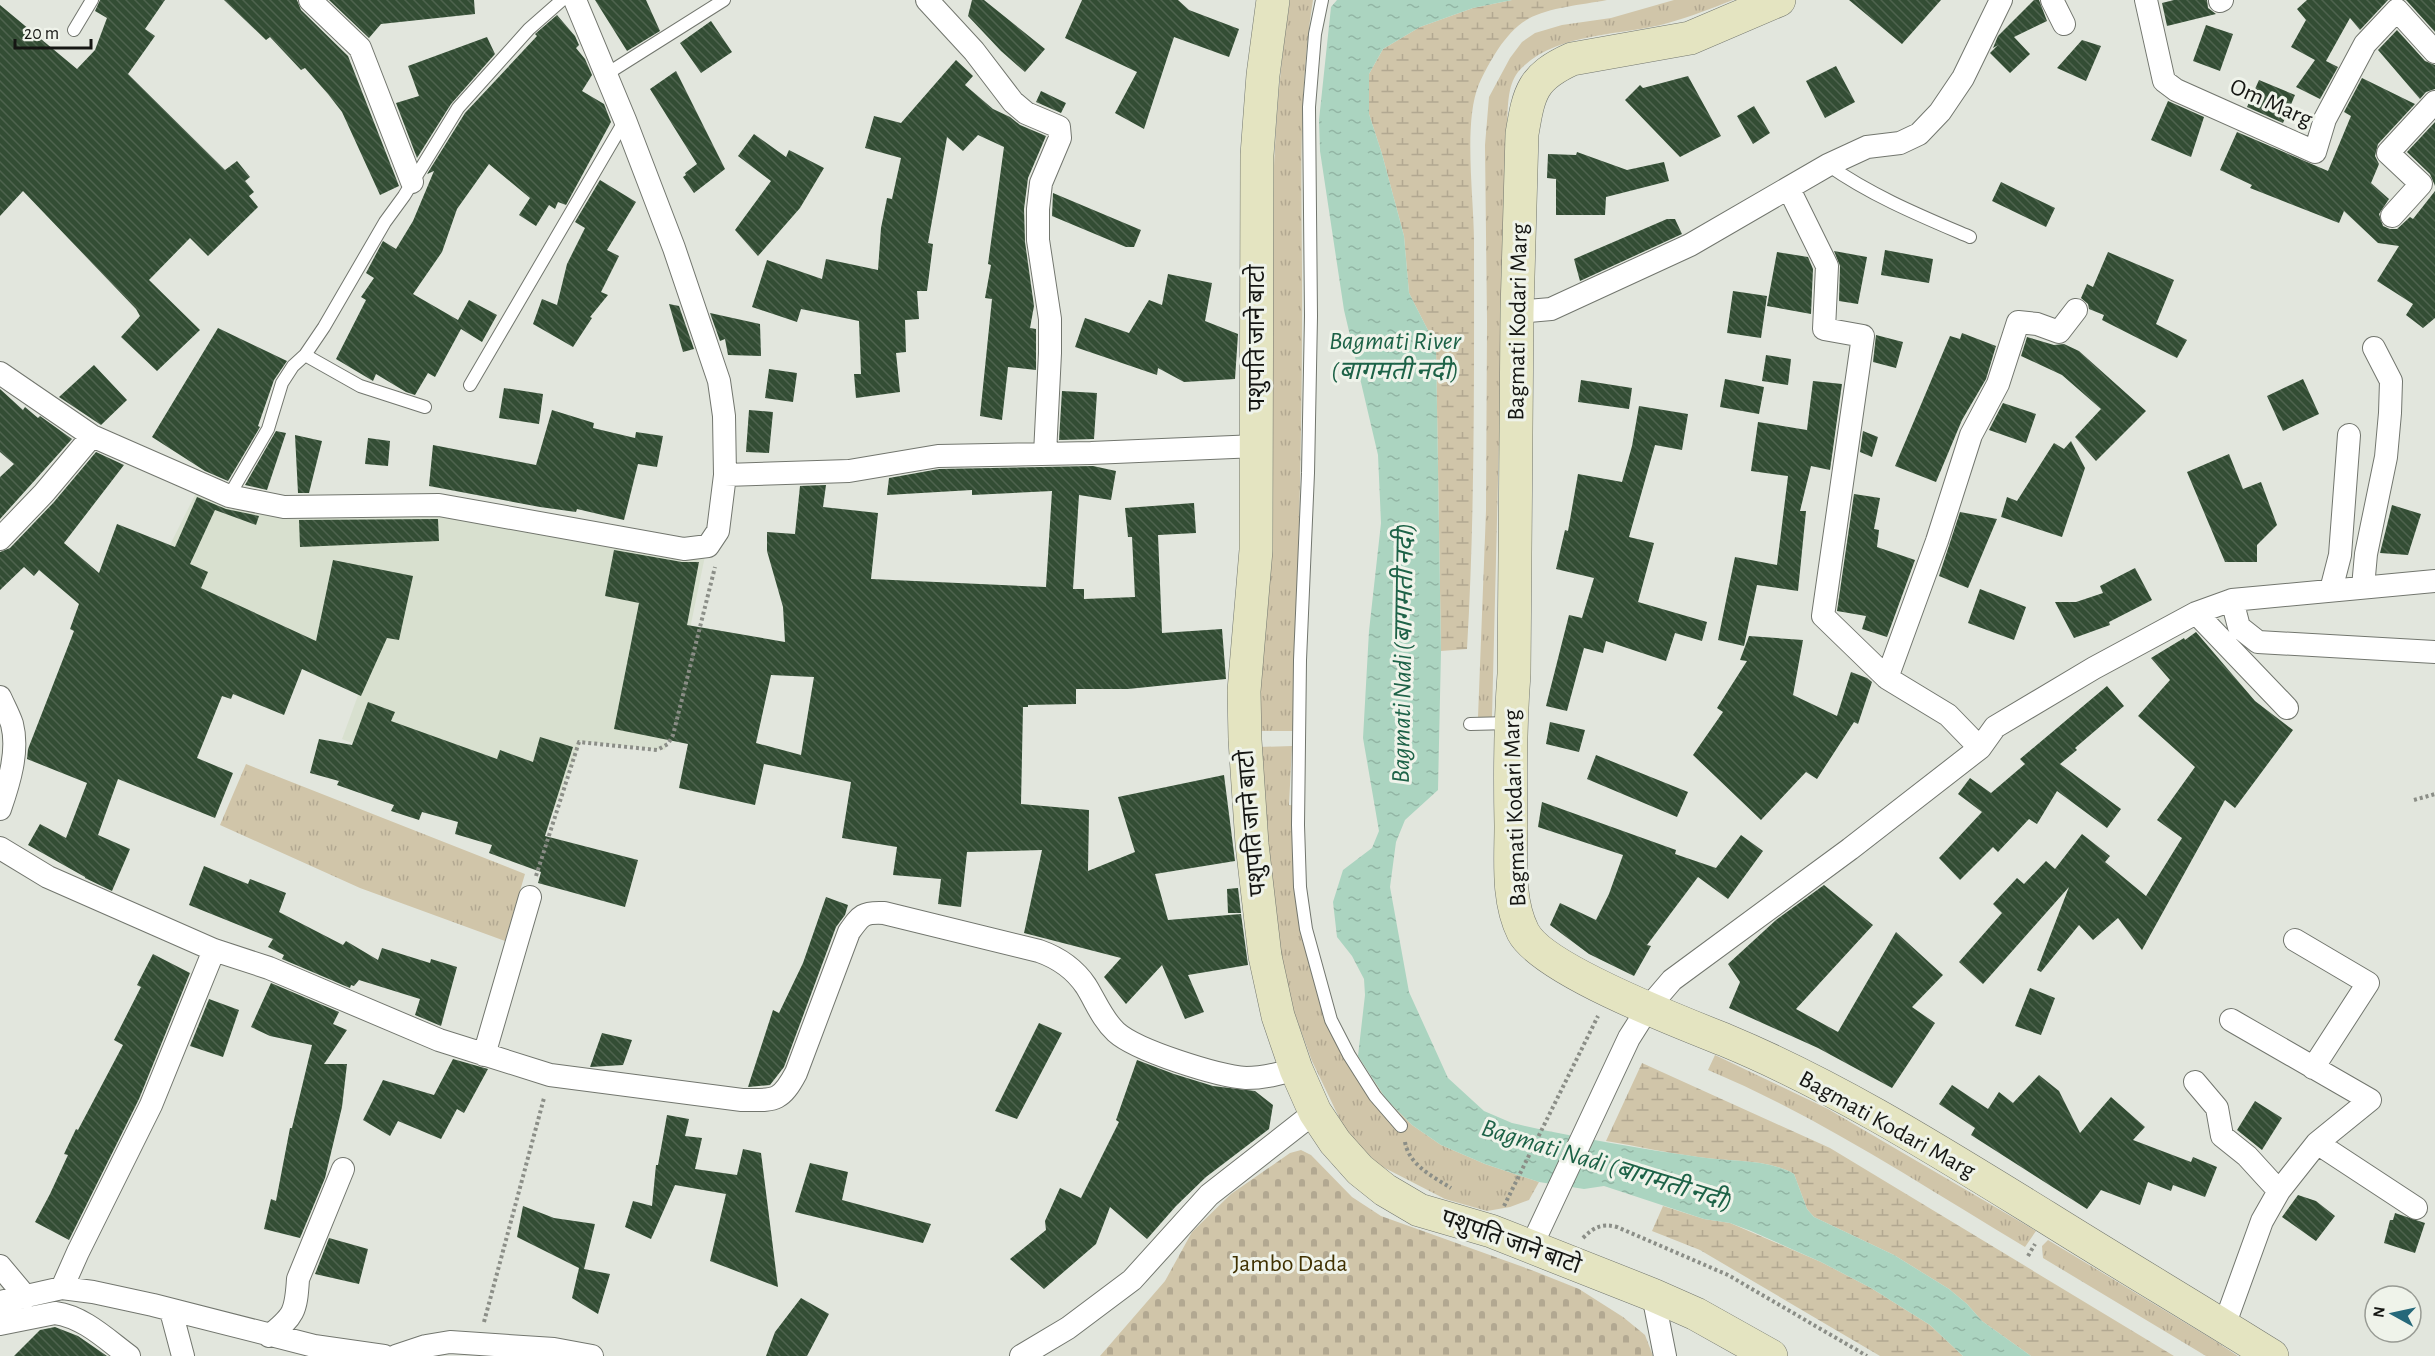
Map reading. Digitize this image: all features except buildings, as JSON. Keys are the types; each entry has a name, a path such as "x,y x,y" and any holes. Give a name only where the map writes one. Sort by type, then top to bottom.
{"main road":[{"name":"पशुपति जाने बाटो","path":"1274,0 1263,75 1257,155 1256,550 1245,692 1245,740 1252,844 1265,956 1278,1016 1296,1069 1315,1112 1335,1142 1360,1170 1385,1190 1419,1210 1491,1231 1653,1294 1696,1314 1771,1356"},
{"name":"Bagmati Kodari Marg","path":"1779,0 1690,38 1572,59 1557,66 1533,86 1527,106 1522,134 1517,312 1514,674 1510,723 1513,893 1517,916 1524,934 1536,948 1567,968 1648,1008 1749,1051 1841,1096 1958,1163 2272,1356"}],"street":[{"path":"310,0 360,48 412,182"},
{"path":"0,373 92,436 229,496 284,507 439,505 684,549 708,546 718,531 725,476 724,416 719,381 674,248 625,120 575,0"},
{"path":"927,0 974,51 1013,102 1026,113 1059,127 1060,138 1041,183 1038,209 1038,240 1050,319 1045,454"},
{"path":"1517,312 1551,309 1690,245 1828,165 1868,147 1900,143 1919,134 1940,112 1963,78 2001,0"},
{"path":"2052,0 2064,24"},
{"name":"Om Marg","path":"2146,0 2164,81 2176,90 2315,152 2325,119 2365,44 2393,5 2435,52"},
{"path":"2392,216 2421,184 2388,153 2435,102"},
{"path":"1789,189 1827,266 1824,329 1863,336 1823,615 1887,678 1948,715 1980,748"},
{"path":"1887,678 1936,542 1971,435 1998,384 2018,322 2037,324 2059,332 2076,310"},
{"path":"2363,587 2366,554 2386,457 2390,413 2391,381 2374,348"},
{"path":"2331,590 2340,555 2349,435"},
{"path":"0,539 44,493 92,436"},
{"path":"725,476 849,471 938,456 1257,446"},
{"path":"1531,1247 1629,1038 1648,1008 1672,980 1850,849 1980,748 1995,727 2094,668 2196,613 2232,600 2435,581"},
{"path":"2232,600 2239,627 2259,642 2435,652"},
{"path":"2196,613 2287,708"},
{"path":"0,697 12,724 13,754 9,783 0,809"},
{"path":"0,848 48,877 214,950 269,968 439,1040 550,1075 722,1098 773,1101 786,1090 796,1073 849,932 868,912 1039,951 1059,958 1085,986 1099,1013 1117,1033 1141,1049 1245,1078 1271,1077 1296,1069"},
{"path":"484,1055 530,897"},
{"path":"2295,940 2368,983 2313,1068"},
{"path":"62,1288 151,1105 214,950"},
{"path":"2224,1326 2262,1221 2279,1191 2317,1143 2370,1100 2231,1020"},
{"path":"2195,1082 2217,1108 2222,1136 2247,1156 2279,1191"},
{"path":"1033,1353 1132,1280 1209,1195 1315,1112"},
{"path":"2317,1143 2416,1209"},
{"path":"269,1336 291,1318 297,1299 298,1279 343,1169"},
{"path":"0,1266 26,1297"},
{"path":"0,1302 62,1288 93,1292 314,1346 384,1356"},
{"path":"1653,1294 1665,1356"},
{"path":"171,1311 183,1356"},
{"path":"0,1324 41,1315 63,1314 83,1322 129,1356"},
{"path":"396,1356 450,1342 554,1349 592,1356"}],"lane":[{"path":"74,30 92,0"},
{"path":"229,496 261,445 282,383 324,327 386,222 458,108 529,29 562,0"},
{"path":"605,75 724,0"},
{"path":"1322,0 1315,34 1309,107 1311,316 1308,473 1299,660 1300,887 1306,929 1331,1020 1349,1055 1375,1096 1401,1126"},
{"path":"471,385 625,120"},
{"path":"1828,165 1854,183 1909,211 1970,237"},
{"path":"305,355 360,386 425,406"},
{"path":"1470,724 1510,723"}],"path":[{"path":"530,897 579,742 657,750 668,744 673,735 716,568 708,546"},
{"path":"2414,800 2435,794"},
{"path":"1520,1177 1591,1029"},
{"path":"479,1343 550,1075"},
{"path":"1401,1126 1407,1153 1425,1171 1458,1192"},
{"path":"1568,1262 1581,1240 1591,1230 1607,1224 1617,1227 1728,1275 1867,1356"}],"shaded area":[{"path":"202,481 256,499 437,508 705,556 665,750 581,741 552,815 407,765 342,739 360,690 147,591"}],"green space":[{"path":"1290,0 1313,0 1302,120 1301,424 1293,731 1260,731 1261,668 1273,532 1273,192 1276,128"},
{"path":"1512,0 1607,0 1546,12 1520,24 1505,39 1493,57 1479,84 1474,100 1470,161 1474,241 1474,445 1467,649 1441,651 1436,346 1409,293 1404,236 1369,114 1369,74 1383,49 1420,27 1473,8"},
{"path":"1674,0 1733,0 1668,23 1588,37 1549,49 1532,59 1518,72 1512,84 1507,126 1492,717 1478,717 1486,511 1485,145 1489,97 1510,58 1522,42 1535,33 1562,25 1611,18"},
{"path":"1292,746 1289,805 1302,806 1302,885 1309,930 1338,1024 1386,1099 1412,1125 1441,1145 1485,1164 1539,1182 1529,1200 1510,1207 1487,1211 1445,1199 1379,1165 1346,1132 1312,1061 1293,1009 1278,940 1259,747"},
{"path":"246,764 525,874 505,941 360,888 220,825"},
{"path":"1715,1055 1828,1109 2036,1231 2025,1247 1830,1130 1708,1070"},
{"path":"1642,1063 1830,1148 2174,1356 2031,1356 1982,1321 1949,1289 1894,1255 1814,1217 1807,1209 1794,1174 1772,1165 1710,1159 1606,1141"},
{"name":"Jambo Dada","path":"1301,1150 1311,1155 1352,1197 1381,1216 1579,1289 1623,1317 1645,1335 1653,1356 1100,1356 1165,1281 1192,1232 1231,1194 1290,1153"},
{"path":"1663,1206 1704,1219 1730,1223 1821,1262 1871,1288 1930,1325 1963,1356 1880,1356 1700,1250 1652,1231"},
{"path":"2048,1240 2238,1356 2206,1356 2043,1258 2042,1246"}],"water":[{"name":"Bagmati River (बागमती नदी)","path":"1337,0 1512,0 1473,8 1420,27 1383,49 1369,74 1369,114 1404,236 1409,293 1436,346 1441,651 1438,790 1405,820 1396,842 1390,887 1409,992 1448,1078 1484,1111 1512,1123 1652,1150 1772,1165 1794,1174 1807,1209 1814,1217 1894,1255 1949,1289 1982,1321 2031,1356 1963,1356 1930,1325 1871,1288 1821,1262 1730,1223 1704,1219 1604,1186 1584,1189 1539,1182 1485,1164 1441,1145 1412,1125 1386,1099 1358,1056 1365,995 1364,979 1352,956 1337,937 1333,902 1343,870 1372,848 1379,831 1363,738 1369,631 1381,523 1378,455 1344,310 1320,151 1319,120 1331,7"}],"water label":[{"name":"Bagmati Nadi (बागमती नदी)","path":"1403,653"},
{"name":"Bagmati Nadi (बागमती नदी)","path":"1607,1165"}]}
